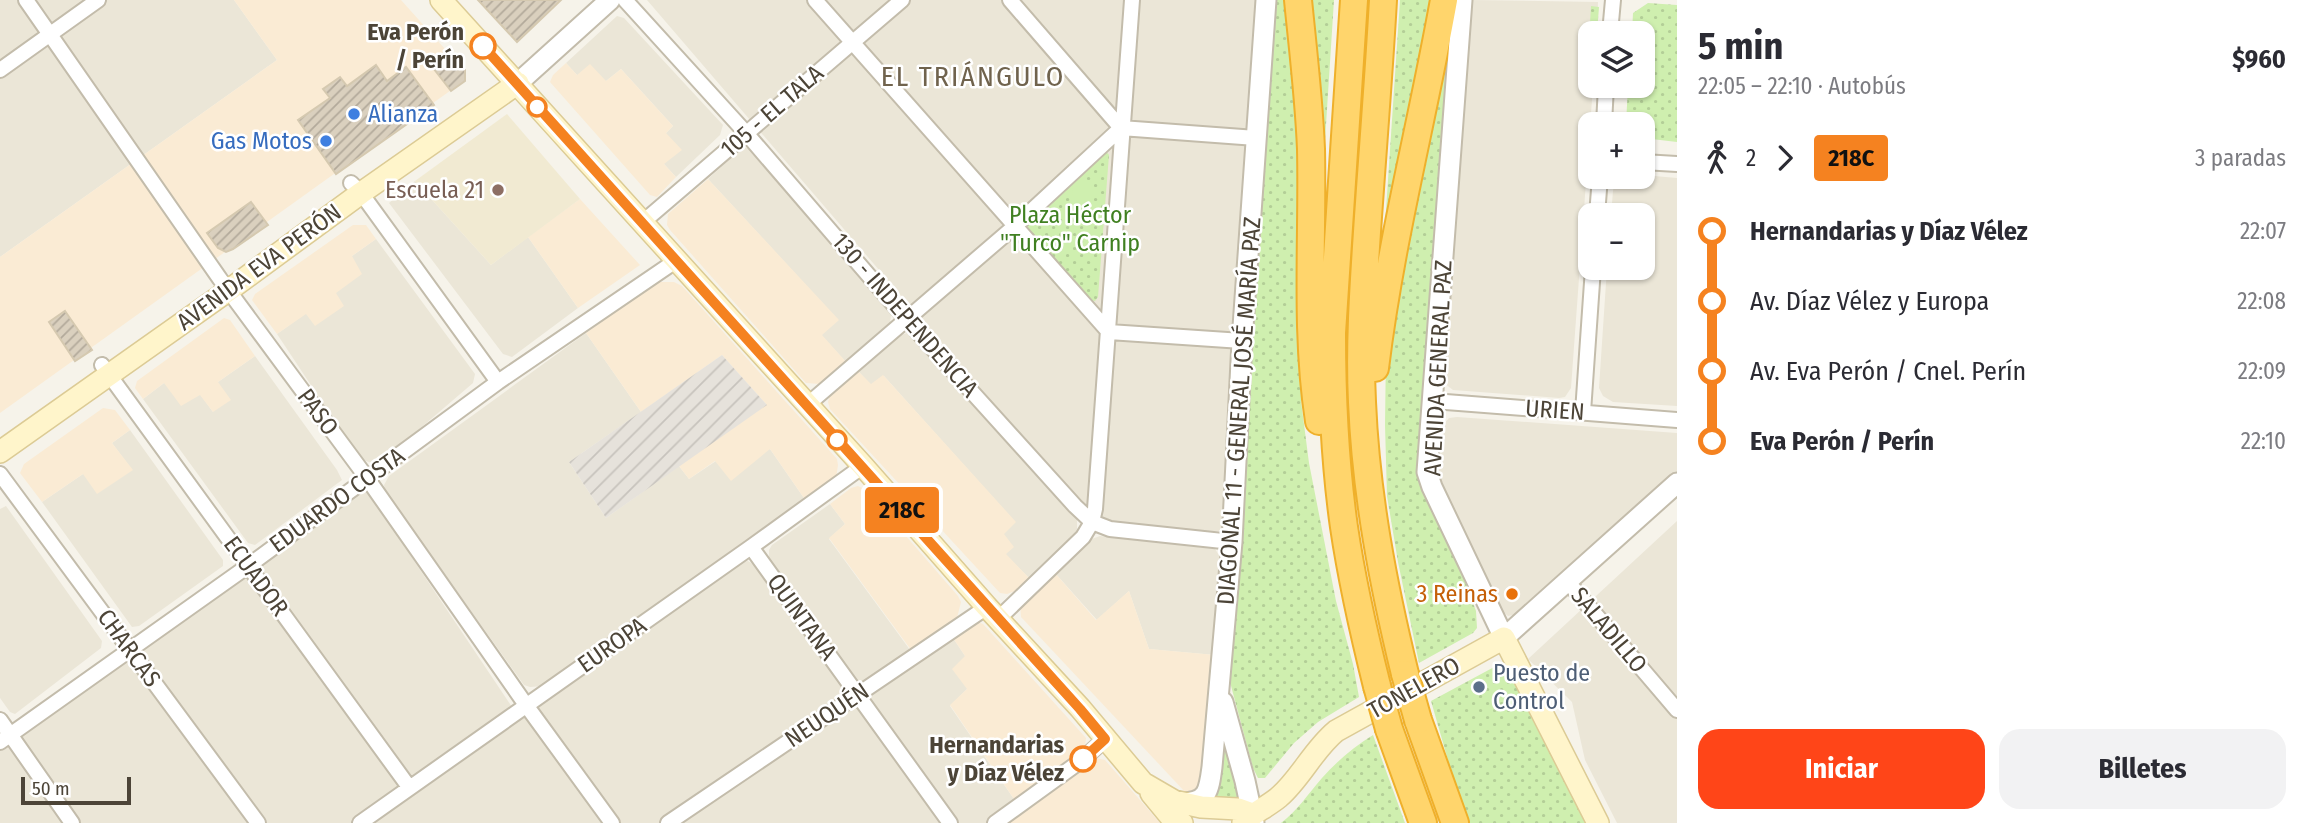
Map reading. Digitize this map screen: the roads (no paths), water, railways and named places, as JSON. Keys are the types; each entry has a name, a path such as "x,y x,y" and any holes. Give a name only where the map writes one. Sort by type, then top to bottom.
{"highway":[{"path":"1298,0 1311,150 1310,317 1314,384 1325,454 1344,526"},
{"path":"1354,0 1332,333 1335,444 1344,526 1362,623 1389,729 1423,823"},
{"path":"1383,0 1361,333 1362,402 1373,523 1383,581 1418,720 1455,823"},
{"path":"1373,523 1374,380 1379,337 1444,0"}],"main road":[{"path":"441,0 863,466 1143,783 1174,801 1178,816 1218,808 1238,809 1249,820"},
{"name":"AVENIDA EVA PERÓN","path":"0,452 106,370 356,188 513,78"},
{"name":"AVENIDA EVA PERÓN","path":"0,439 106,370"},
{"name":"TONELERO","path":"1249,820 1278,798 1317,749 1336,731 1504,638"},
{"name":"AVENIDA GENERAL PAZ","path":"1504,638 1598,823"}],"street":[{"name":"PASO","path":"26,0 225,285 367,478 612,823"},
{"path":"0,71 98,0"},
{"path":"513,78 591,0"},
{"path":"513,78 610,0"},
{"name":"130 - INDEPENDENCIA","path":"625,0 746,133 907,320 1092,522"},
{"path":"815,0 1109,332 1242,341"},
{"name":"105 - EL TALA","path":"643,222 901,0"},
{"path":"1010,0 1122,128 1256,138"},
{"path":"1132,0 1097,493 1092,522 1110,529 1232,542"},
{"name":"DIAGONAL 11 - GENERAL JOSÉ MARÍA PAZ","path":"1178,816 1201,799 1210,785 1232,542 1242,341 1266,0"},
{"name":"AVENIDA GENERAL PAZ","path":"1462,0 1427,472 1504,638"},
{"path":"1611,21 1613,0"},
{"path":"806,406 1015,226 1122,128"},
{"path":"1655,163 1677,164"},
{"path":"356,188 498,382"},
{"name":"EDUARDO COSTA","path":"5,739 248,566 498,382 677,260"},
{"path":"1583,412 1592,280"},
{"name":"ECUADOR","path":"106,370 409,788"},
{"name":"URIEN","path":"1433,401 1677,421"},
{"name":"EUROPA","path":"360,823 863,466"},
{"name":"CHARCAS","path":"0,474 258,823"},
{"name":"TONELERO","path":"1504,638 1677,483"},
{"name":"NEUQUÉN","path":"668,823 858,694 992,613 1083,537 1092,522"},
{"name":"QUINTANA","path":"751,547 950,823"},
{"name":"SALADILLO","path":"1567,581 1677,710"},
{"path":"1219,691 1245,781 1249,820"},
{"path":"0,720 5,739 72,823"},
{"path":"995,823 1082,760 1105,739"}],"place":[{"name":"Eva Perón / Perín","path":"483,46"},
{"name":"Alianza","path":"354,114"},
{"name":"Gas Motos","path":"326,141"},
{"name":"Escuela 21","path":"498,190"},
{"name":"3 Reinas","path":"1512,594"},
{"name":"Puesto de Control","path":"1479,687"},
{"name":"Hernandarias y Díaz Vélez","path":"1083,759"}],"district":[{"name":"EL TRIÁNGULO","path":"973,76"}],"park label":[{"name":"Plaza Héctor \"Turco\" Carnip","path":"1070,229"}]}
